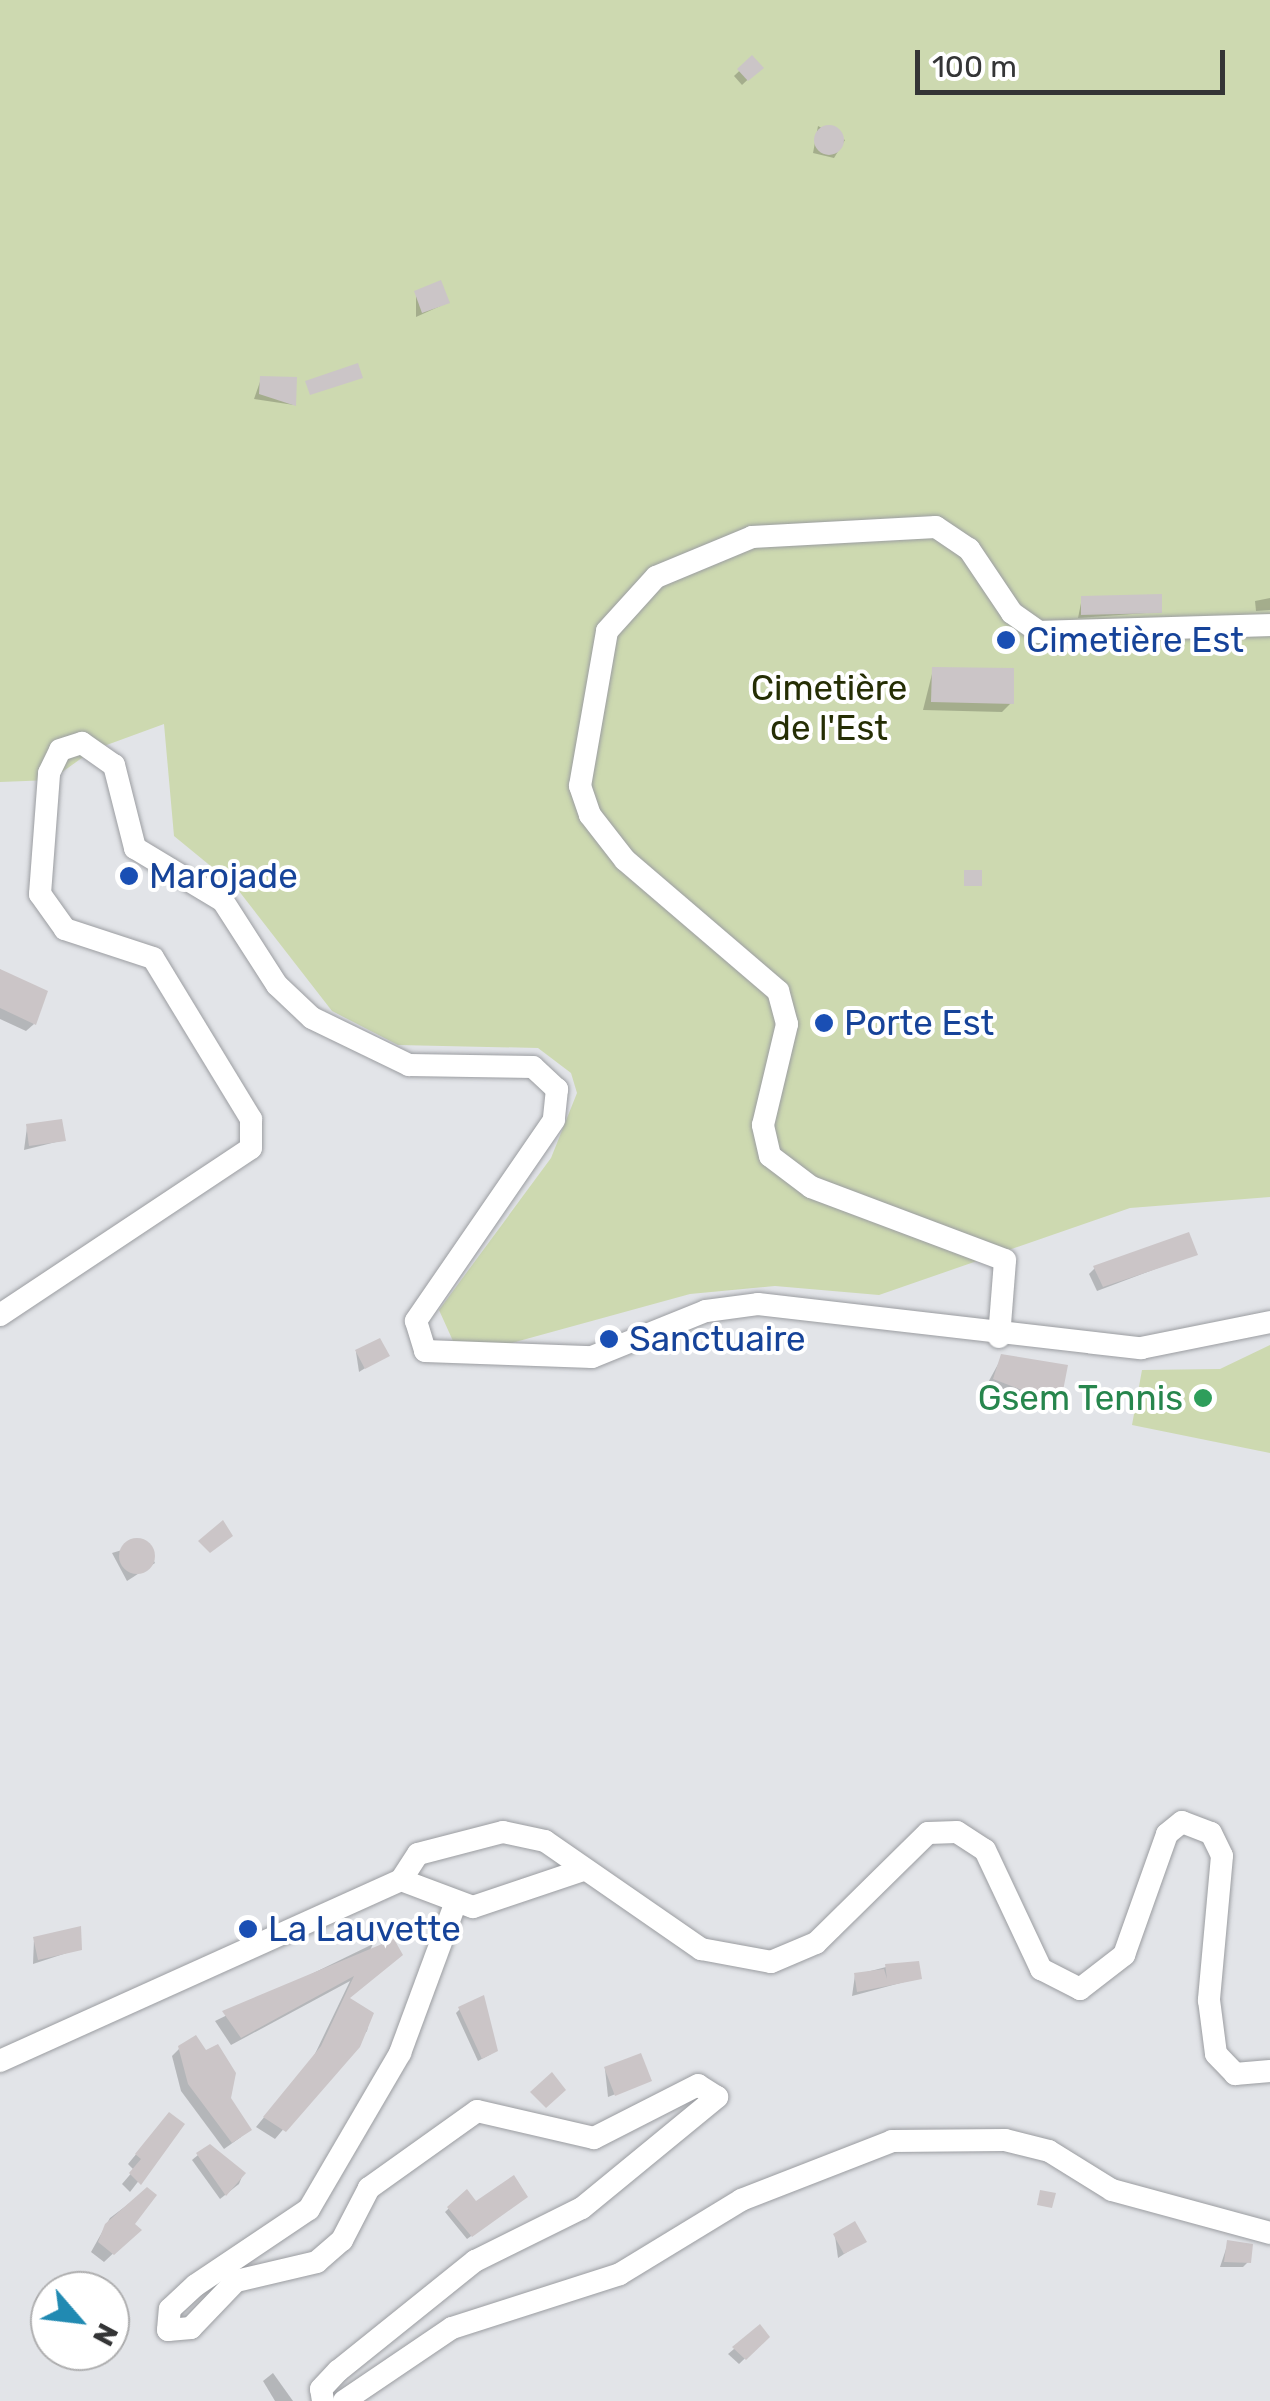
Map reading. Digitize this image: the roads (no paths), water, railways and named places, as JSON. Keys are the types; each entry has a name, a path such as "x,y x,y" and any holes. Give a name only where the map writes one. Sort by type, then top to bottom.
{"street":[{"path":"999,1337 1006,1260 810,1186 770,1156 763,1125 786,1024 778,991 625,860 585,800 580,750 607,631 656,577 752,537 936,526 970,549 1012,613 1039,632 1270,625"},
{"path":"0,1314 250,1148 251,1119 152,958 66,929 40,894 49,773 60,750 82,742 114,764 135,848 223,901 278,986 312,1018 375,1055 441,1068 534,1068 557,1089 554,1120 416,1320 425,1351 592,1358 706,1311 758,1304 999,1337 1141,1348 1270,1322"},
{"path":"0,2061 401,1880 418,1854 503,1832 545,1842 701,1950 771,1962 816,1943 928,1833 957,1832 985,1850 1041,1969 1080,1989 1124,1955 1166,1834 1198,1824 1222,1856 1210,2000 1216,2054 1236,2074 1270,2072"},
{"path":"401,1880 455,1904 492,1905 583,1870"},
{"path":"323,2401 321,2388 338,2371 475,2261 582,2208 717,2097 698,2086 594,2138 477,2111 369,2188 342,2240 317,2262 236,2281 191,2328 168,2330 170,2308 196,2284 309,2209 400,2053 455,1904"},
{"path":"344,2401 452,2328 620,2274 741,2200 892,2141 1005,2140 1050,2151 1112,2190 1270,2232"}],"place":[{"name":"Cimetière Est","path":"1006,640"},
{"name":"Marojade","path":"129,876"},
{"name":"Porte Est","path":"824,1023"},
{"name":"Sanctuaire","path":"609,1339"},
{"name":"Gsem Tennis","path":"1203,1398"},
{"name":"La Lauvette","path":"248,1929"}],"park label":[{"name":"Cimetière de l'Est","path":"829,708"}]}
